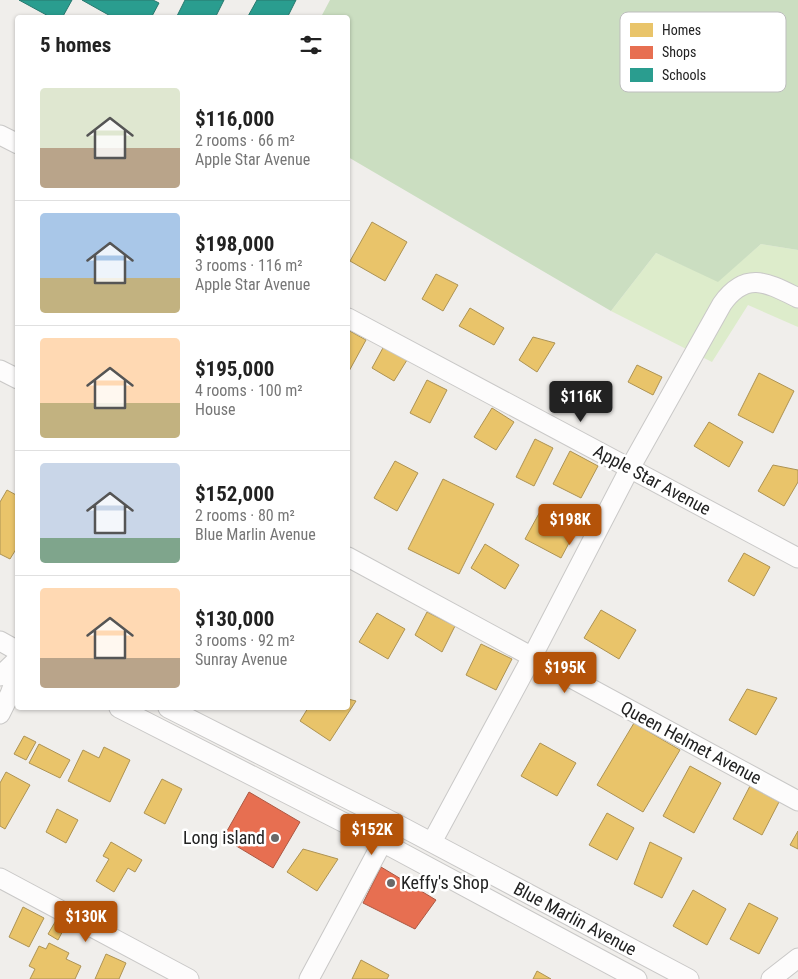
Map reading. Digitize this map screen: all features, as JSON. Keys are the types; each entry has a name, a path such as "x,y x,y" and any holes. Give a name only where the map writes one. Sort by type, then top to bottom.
{"street":[{"path":"0,135 15,142"},
{"path":"432,842 532,657 630,468 722,304 735,289 754,283 764,283 773,286 798,298"},
{"name":"Apple Star Avenue","path":"350,319 798,558"},
{"path":"0,370 15,378"},
{"name":"Queen Helmet Avenue","path":"350,558 798,801"},
{"path":"0,676 12,646"},
{"path":"0,714 15,680"},
{"name":"Blue Marlin Avenue","path":"123,710 382,842 637,979"},
{"name":"Blue Marlin Avenue","path":"172,710 432,842 689,979"},
{"path":"308,979 393,822"},
{"path":"0,878 189,979"},
{"path":"771,979 798,958"}],"green space":[{"path":"330,0 798,0 798,250 761,244 718,282 656,253 611,311 350,158 350,15 322,15"},
{"path":"761,244 798,250 798,327 748,305 712,362 611,311 656,253 718,281"}],"building: Homes":[{"path":"372,222 407,242 385,281 350,261"},
{"path":"436,274 458,285 443,311 422,299"},
{"path":"470,308 504,328 494,345 459,326"},
{"path":"350,331 366,340 350,369"},
{"path":"533,337 555,343 537,372 519,360"},
{"path":"384,346 407,360 394,381 372,368"},
{"path":"637,365 662,377 653,395 628,382"},
{"path":"759,373 794,391 773,433 738,415"},
{"path":"427,380 447,390 430,423 410,413"},
{"path":"492,408 514,422 496,450 474,437"},
{"path":"709,422 743,442 729,467 694,446"},
{"path":"535,439 553,448 534,486 516,477"},
{"path":"570,451 598,466 581,498 553,484"},
{"path":"395,461 418,473 397,511 374,498"},
{"path":"773,465 798,470 798,482 784,506 758,491"},
{"path":"443,479 494,504 459,574 408,549"},
{"path":"7,490 15,494 15,551 10,559 0,554 0,502"},
{"path":"542,508 577,528 561,558 525,539"},
{"path":"485,544 519,565 505,589 471,568"},
{"path":"744,553 770,567 754,596 728,581"},
{"path":"601,610 636,630 619,659 584,638"},
{"path":"427,612 455,626 442,652 415,635"},
{"path":"377,613 405,629 388,659 359,642"},
{"path":"481,644 512,659 496,690 466,675"},
{"path":"747,689 777,698 756,735 729,720"},
{"path":"350,700 356,701 330,741 300,721 307,710 350,710"},
{"path":"634,723 680,750 643,812 597,785"},
{"path":"24,736 36,742 26,760 14,754"},
{"path":"540,743 576,763 557,796 521,776"},
{"path":"39,744 70,760 60,778 29,763"},
{"path":"104,747 130,760 110,802 68,781 83,750 99,758"},
{"path":"690,766 721,783 694,833 663,816"},
{"path":"6,772 30,785 5,829 0,826 0,783"},
{"path":"162,779 182,789 165,824 144,813"},
{"path":"750,786 779,802 762,835 733,819"},
{"path":"57,809 78,820 66,843 46,832"},
{"path":"607,813 634,828 617,860 589,845"},
{"path":"798,831 798,849 790,845"},
{"path":"111,842 142,860 135,872 128,868 114,892 96,881 109,859 103,856"},
{"path":"650,842 682,858 662,898 634,884"},
{"path":"303,849 338,859 317,891 287,872"},
{"path":"693,890 726,909 707,945 673,926"},
{"path":"749,903 778,918 759,954 730,939"},
{"path":"23,907 44,918 29,947 9,937"},
{"path":"58,917 67,923 58,940 48,934"},
{"path":"49,943 69,953 66,959 81,966 75,979 30,979 35,969 29,966 39,946 46,949"},
{"path":"106,954 126,963 119,979 95,979"},
{"path":"361,960 389,975 387,979 352,979"},
{"path":"537,971 551,979 533,979"}],"building: Shops":[{"path":"249,792 300,822 273,868 223,838"},
{"name":"Keffy's Shop","path":"381,867 436,900 415,929 363,903"}],"building: Schools":[{"path":"19,0 72,0 64,15 46,15"},
{"path":"82,0 153,0 159,3 153,15 109,15"},
{"path":"185,0 224,0 216,15 178,15"},
{"path":"257,0 296,0 288,15 249,15"}],"place":[{"name":"Long island","path":"275,838"},
{"name":"Keffy's Shop","path":"391,883"}]}
